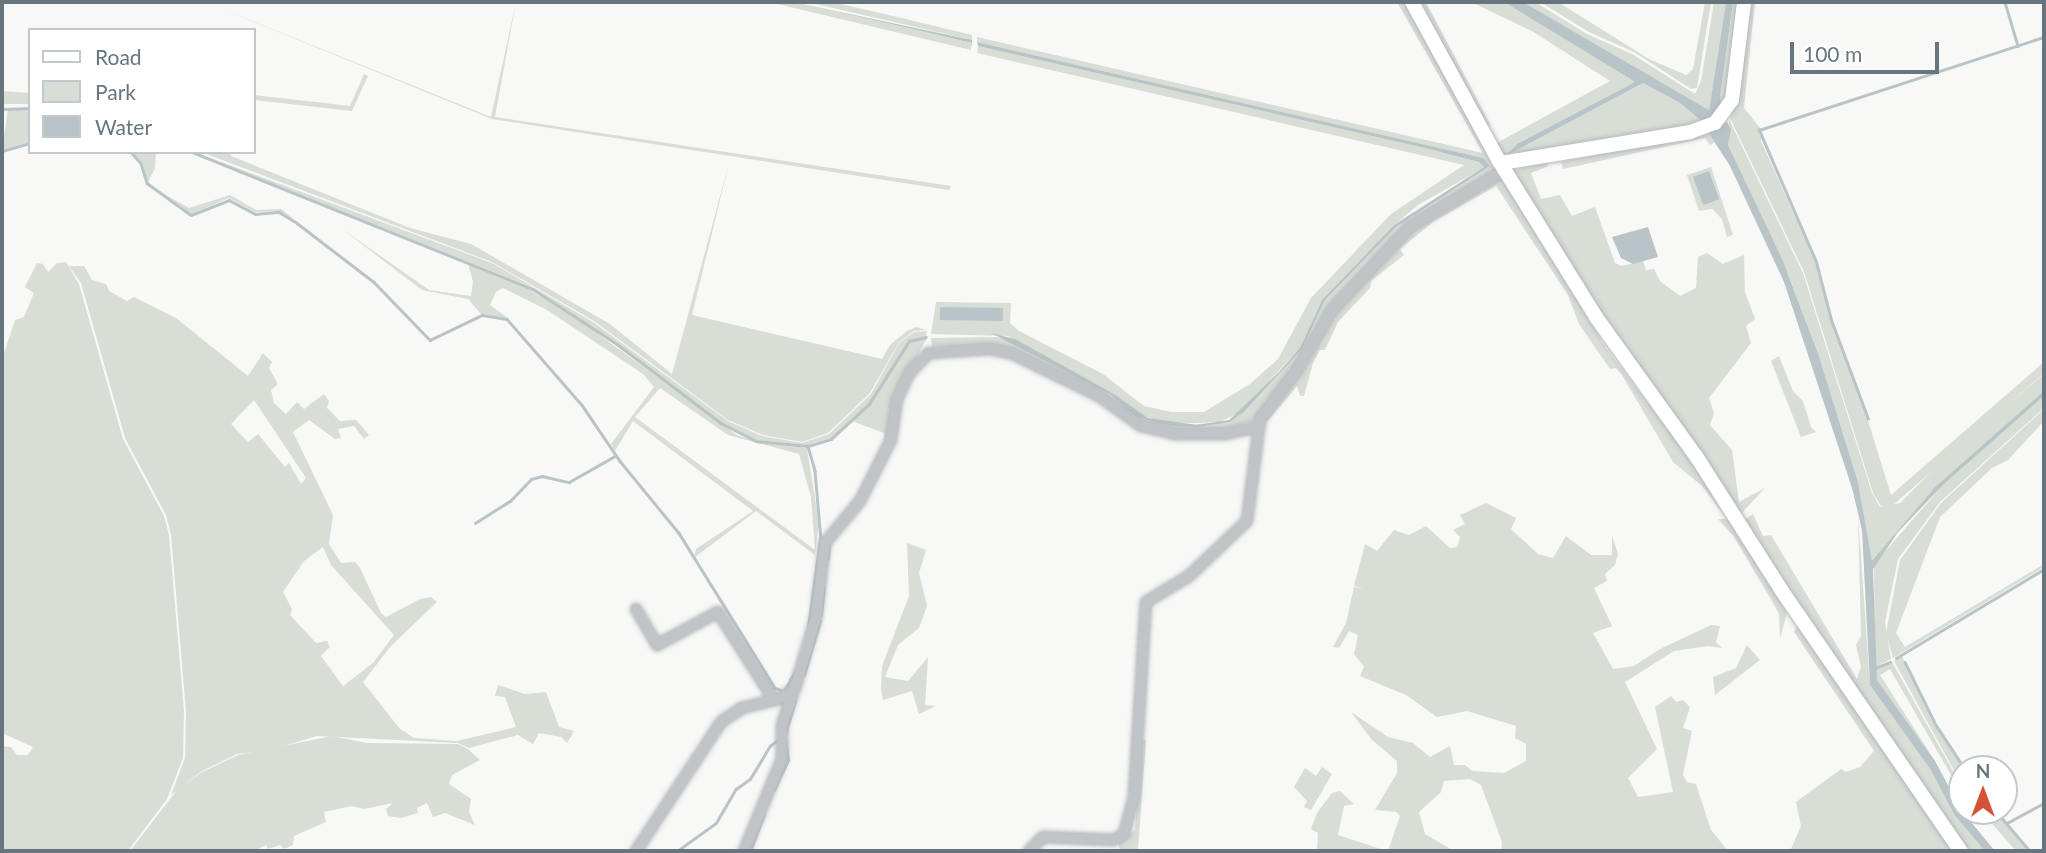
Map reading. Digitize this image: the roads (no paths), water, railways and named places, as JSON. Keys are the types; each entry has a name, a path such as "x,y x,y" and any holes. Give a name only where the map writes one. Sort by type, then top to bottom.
{"main road":[{"path":"1412,2 1499,161 1625,361 1696,456 1782,591 1961,851"},
{"path":"1499,161 1710,126 1732,100 1744,2"}],"street":[{"path":"1029,851 1043,837 1114,840 1124,834 1134,796 1146,601 1189,576 1247,521 1258,428 1269,402 1297,370 1332,310 1411,226 1499,161"},
{"path":"744,851 782,759 782,725 816,617 825,543 860,501 891,440 897,399 909,372 929,353 990,349 1011,353 1099,396 1141,426 1177,434 1224,434 1258,428"},
{"path":"636,609 657,645 718,612 774,700"},
{"path":"636,851 721,722 742,708 774,700 795,688"}],"water":[{"path":"793,2 972,40 972,43 904,27"},
{"path":"1504,2 1523,2 1709,110 1726,2 1733,2 1720,98 1724,110 1705,124 1680,103 1643,83 1504,157 1517,144 1635,82"},
{"path":"977,42 1483,158 1490,166 1396,227 1325,300 1302,349 1244,412 1230,422 1197,427 1170,426 1135,416 1111,395 991,333 1015,339 1112,393 1148,418 1197,425 1229,420 1300,348 1322,300 1394,225 1484,167 1479,162 1416,146 978,46"},
{"path":"1727,122 1731,129 1728,145 1783,261 1819,356 1858,482 1872,561 1935,487 2044,391 2044,396 1943,485 1898,532 1873,569 1877,680 1935,761 1948,785 1948,803 1931,770 1870,685 1862,530 1852,488 1784,282 1730,166 1708,132"},
{"path":"1709,171 1719,199 1703,205 1693,177"},
{"path":"1648,227 1658,257 1633,264 1621,258 1612,237"},
{"path":"940,307 1003,308 1003,321 940,320"},
{"path":"1963,825 1974,825 1995,851 1985,851"}],"waterway":[{"path":"2005,2 2018,46"},
{"path":"1868,419 1831,320 1816,262 1759,130 2044,37"},
{"path":"2,109 28,108"},
{"path":"2,151 28,144"},
{"path":"133,154 141,163 147,183 191,215 229,200 255,214 279,212 297,223 374,282 430,340 482,315 507,319 582,405 620,461 679,533 775,688 784,691 794,673"},
{"path":"197,154 533,289 617,344 721,423 756,441 808,446 831,439 869,404 909,341 926,337"},
{"path":"808,446 815,471 821,539"},
{"path":"475,523 510,501 531,479 542,476 569,482 615,456"},
{"path":"808,627 820,539"},
{"path":"828,559 829,546"},
{"path":"1896,658 2044,569"},
{"path":"821,615 824,587"},
{"path":"804,675 820,621"},
{"path":"1875,668 1890,662"},
{"path":"1905,662 1936,725 1956,755"},
{"path":"786,732 795,701"},
{"path":"677,851 716,823 736,789 750,779 770,746 780,738"},
{"path":"774,790 788,760 785,738"},
{"path":"2018,817 2044,803"},
{"path":"750,851 764,815"},
{"path":"2008,825 2030,851"}]}
